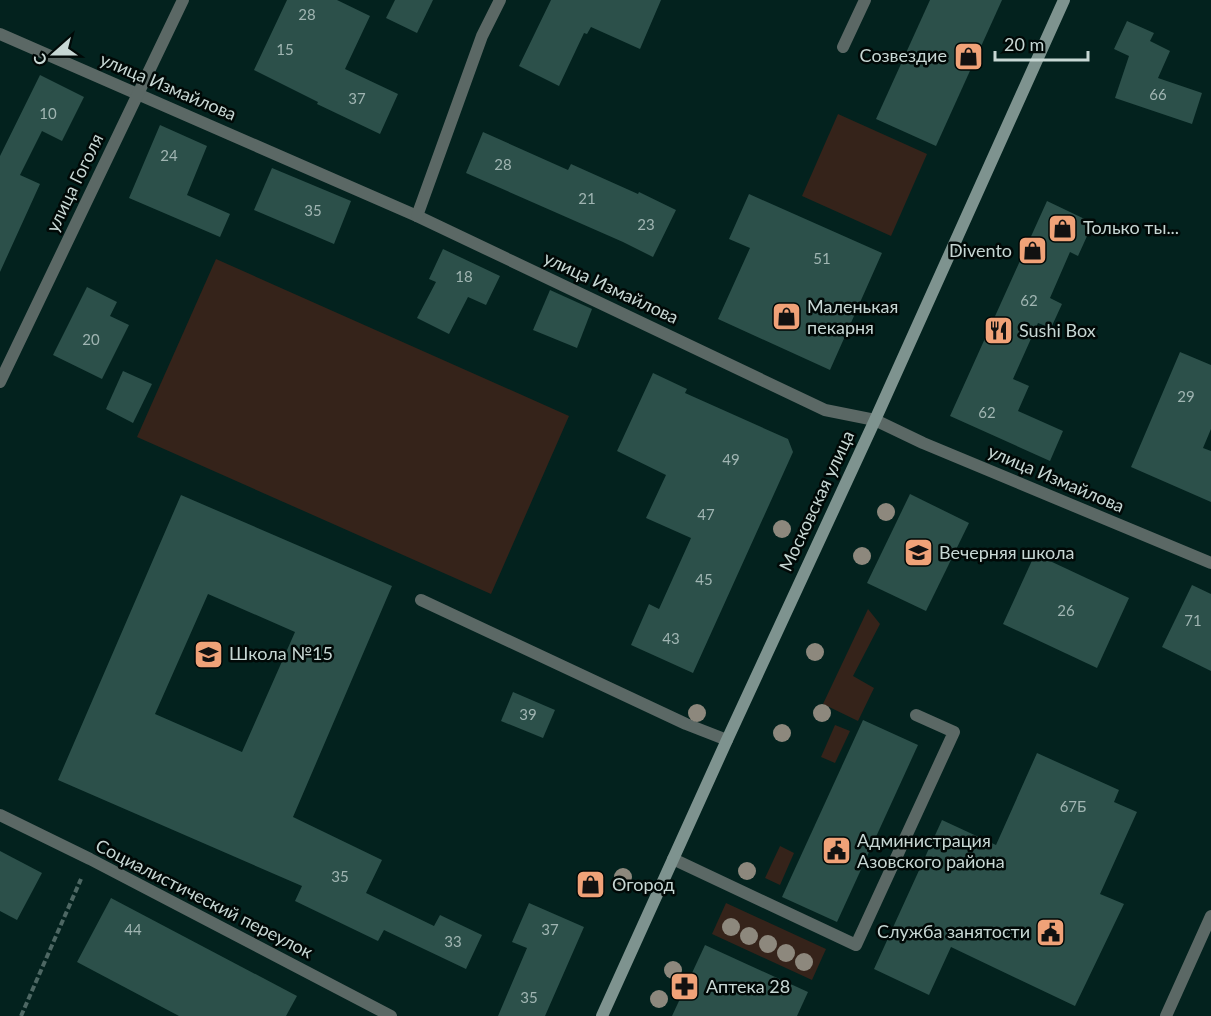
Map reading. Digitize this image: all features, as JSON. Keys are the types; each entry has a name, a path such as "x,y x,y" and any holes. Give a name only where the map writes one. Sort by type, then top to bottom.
{"main road":[{"name":"Московская улица","path":"602,1016 875,420 1064,0"}],"street":[{"name":"улица Гоголя","path":"0,382 183,0"},
{"path":"417,216 482,36 500,0"},
{"path":"843,47 865,0"},
{"name":"улица Измайлова","path":"0,34 417,216 825,410 875,420 923,443 1211,563"},
{"path":"421,600 686,724 727,740"},
{"path":"672,859 856,945 954,732 916,715"},
{"name":"Социалистический переулок","path":"0,815 392,1016"},
{"path":"1166,1016 1211,916"}],"path":[{"path":"21,1016 90,860"}],"shaded area":[{"path":"838,114 927,154 891,236 802,196"},
{"path":"216,259 569,416 491,594 137,437"},
{"path":"868,609 880,624 853,676 874,688 858,721 823,704"},
{"path":"835,725 850,731 835,763 821,757"},
{"path":"780,846 794,853 780,885 765,878"},
{"path":"726,903 826,949 812,980 712,934"}],"building":[{"path":"287,0 337,0 370,16 345,69 398,94 380,134 254,70"},
{"path":"395,0 433,0 417,33 386,18"},
{"path":"551,0 661,0 640,49 591,27 587,34 584,33 559,86 519,66"},
{"path":"930,0 1002,0 936,146 876,119"},
{"path":"1127,21 1154,33 1150,41 1170,51 1158,78 1202,93 1192,124 1115,98 1129,56 1114,49"},
{"path":"40,75 84,97 62,141 42,131 20,175 40,184 0,272 0,156"},
{"path":"160,125 207,146 187,195 230,214 220,237 129,198"},
{"path":"483,132 568,170 571,164 676,210 653,257 466,173"},
{"path":"272,168 351,201 334,244 254,210"},
{"path":"749,194 882,253 830,370 718,319 750,248 729,239"},
{"path":"1047,201 1093,223 1078,256 1070,252 1050,298 1062,304 1051,328 1038,323 1013,379 1029,386 1018,411 1063,431 1050,461 950,416"},
{"path":"443,249 500,276 486,305 468,297 449,334 417,318 436,282 429,279"},
{"path":"87,287 117,302 110,316 129,325 102,379 53,355"},
{"path":"550,290 592,309 577,348 533,330"},
{"path":"1180,352 1211,365 1211,429 1203,448 1211,451 1211,502 1131,467"},
{"path":"123,371 152,384 133,423 106,409"},
{"path":"653,373 687,389 685,393 788,439 793,452 693,673 631,645 649,604 659,609 691,538 646,518 666,475 617,451"},
{"name":"Вечерняя школа","path":"910,494 969,523 926,611 867,583"},
{"path":"181,495 392,586 293,817 382,860 366,893 434,926 440,915 482,935 466,969 384,930 378,941 295,901 302,886 58,780","holes":["208,594 295,632 242,752 155,714"]},
{"path":"1035,554 1129,598 1097,668 1003,624"},
{"path":"1192,585 1211,594 1211,671 1162,647"},
{"path":"513,692 555,710 543,738 501,721"},
{"name":"Администрация Азовского района","path":"863,720 918,745 837,922 782,897"},
{"path":"1037,753 1119,790 1114,802 1137,812 1100,894 1124,904 1075,1006 951,947 929,995 874,969 942,820 996,845"},
{"path":"0,851 42,873 17,920 0,911"},
{"path":"111,898 297,996 286,1016 179,1016 77,962"},
{"path":"529,903 584,927 545,1016 498,1016 527,948 512,942"},
{"path":"705,945 808,992 797,1016 672,1016"}],"place":[{"name":"Созвездие","path":"968,56"},
{"name":"Только ты...","path":"1062,228"},
{"name":"Divento","path":"1033,251"},
{"name":"Маленькая пекарня","path":"786,317"},
{"name":"Sushi Box","path":"998,331"},
{"name":"Вечерняя школа","path":"918,553"},
{"name":"Школа №15","path":"208,654"},
{"name":"Администрация Азовского района","path":"836,851"},
{"name":"Огород","path":"591,885"},
{"name":"Служба занятости","path":"1051,932"},
{"name":"Аптека 28","path":"685,987"}]}
